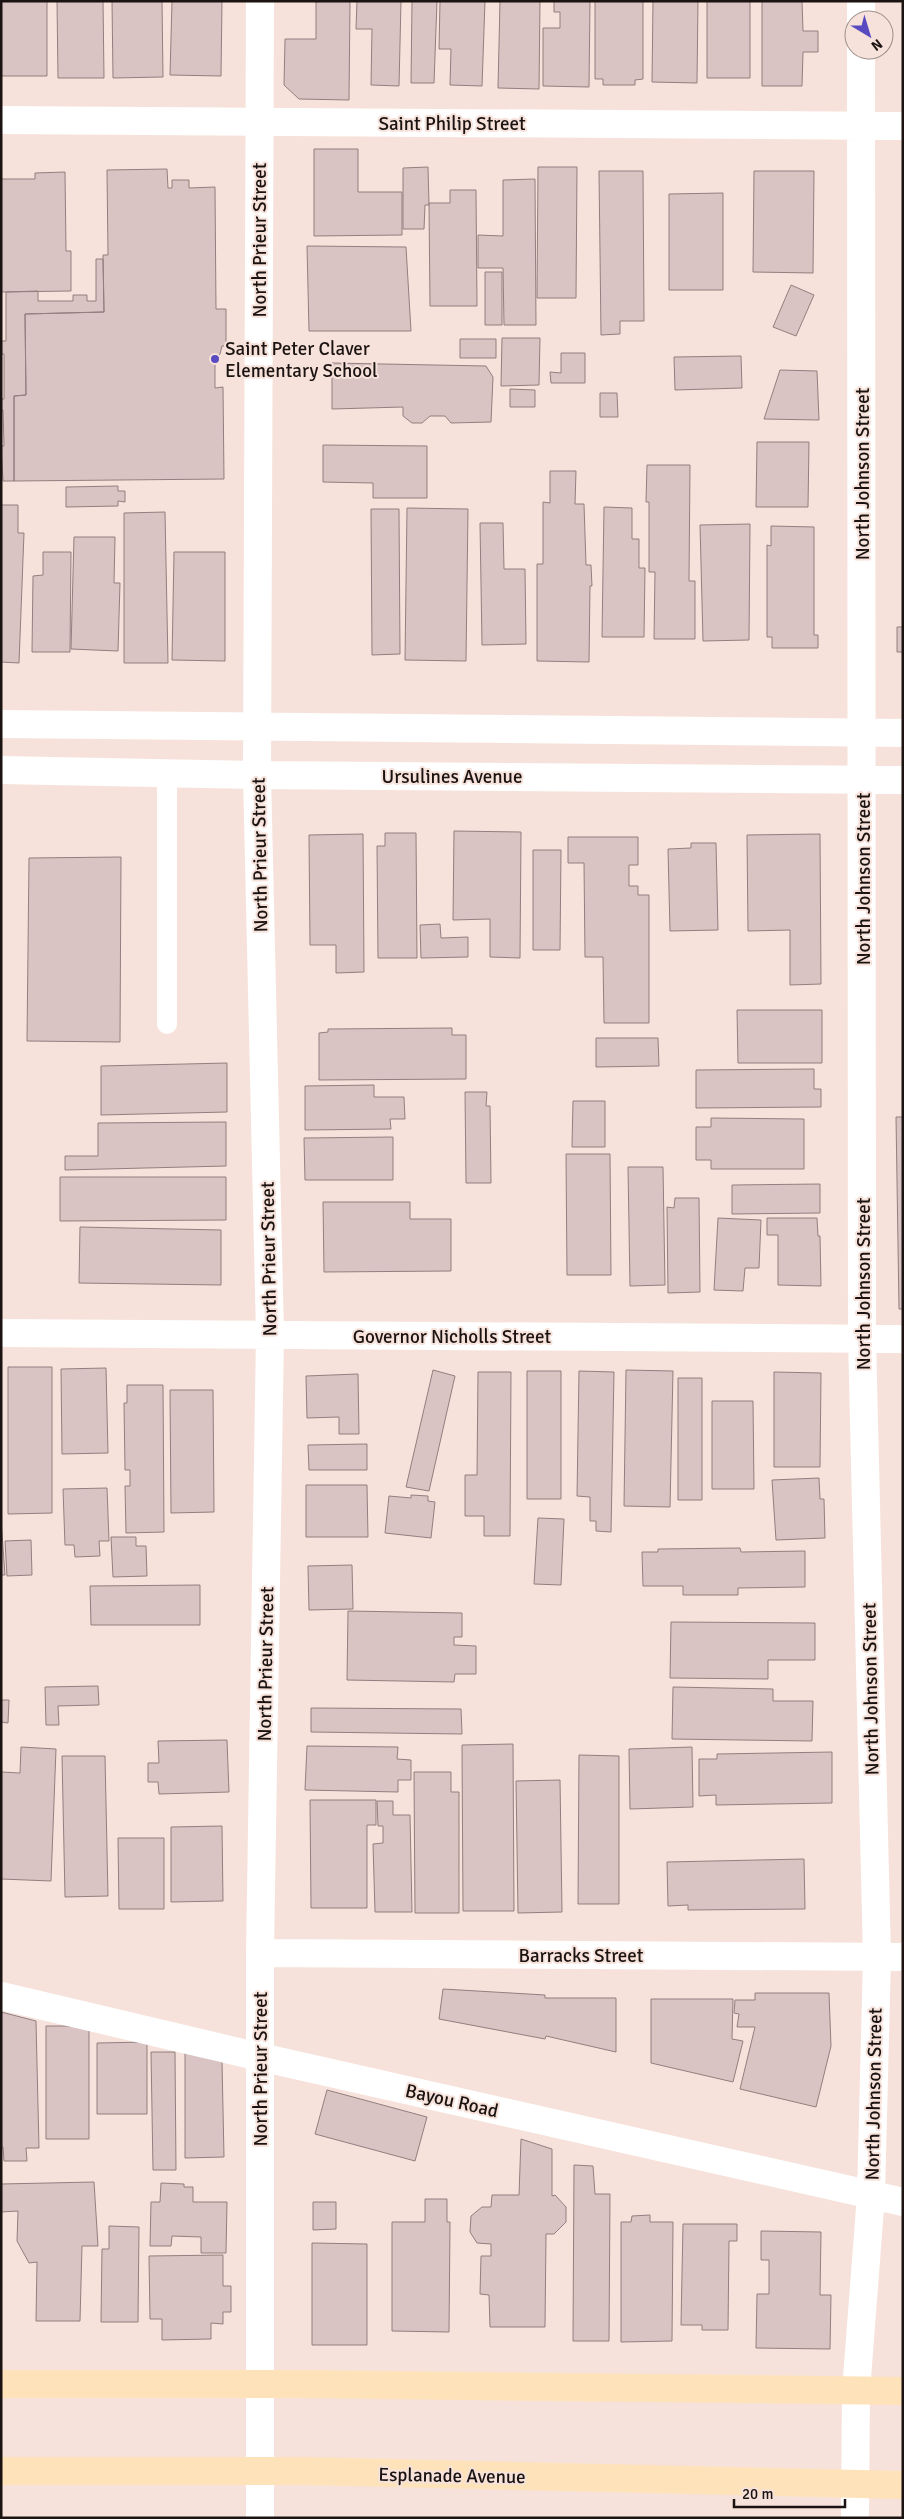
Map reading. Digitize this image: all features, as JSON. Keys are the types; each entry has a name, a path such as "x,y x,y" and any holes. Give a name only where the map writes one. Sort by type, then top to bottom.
{"street":[{"name":"North Prieur Street","path":"260,1 257,727 270,1335 260,1953 260,2518"},
{"name":"North Johnson Street","path":"855,2518 856,2391 890,1957 862,1339 861,60"},
{"name":"Saint Philip Street","path":"1,120 903,126"},
{"path":"1,724 903,733"},
{"name":"Ursulines Avenue","path":"1,770 167,774 903,780"},
{"name":"Governor Nicholls Street","path":"1,1333 903,1339"},
{"name":"Barracks Street","path":"260,1953 890,1957"},
{"name":"Bayou Road","path":"1,1996 260,2057 903,2202"},
{"path":"1,2384 903,2391"},
{"name":"Esplanade Avenue","path":"1,2471 260,2470 903,2485"}],"lane":[{"path":"167,774 167,1024"}],"building":[{"path":"1,1 47,1 47,76 1,76"},
{"path":"57,1 103,1 104,78 58,78"},
{"path":"112,1 162,1 163,77 113,78"},
{"path":"172,1 222,1 221,76 170,75"},
{"path":"350,1 349,100 299,99 284,85 285,39 316,39 316,2"},
{"path":"357,1 401,1 399,86 371,85 372,29 356,29"},
{"path":"412,1 437,1 434,83 411,83"},
{"path":"440,1 485,1 482,86 450,85 451,49 439,49"},
{"path":"500,1 540,1 539,89 498,88"},
{"path":"554,1 590,1 589,87 543,86 543,28 560,28 560,12 554,12"},
{"path":"595,1 643,1 643,79 635,80 635,85 603,85 603,79 595,79"},
{"path":"653,1 698,1 697,83 652,82"},
{"path":"707,1 750,1 750,78 707,78"},
{"path":"762,1 802,1 803,31 818,31 818,52 803,52 802,86 762,86"},
{"path":"314,149 358,149 358,192 402,192 402,235 314,236"},
{"path":"428,167 429,205 425,205 424,229 403,229 403,168"},
{"path":"538,167 577,167 576,298 537,298"},
{"path":"167,169 168,188 172,188 172,180 189,180 189,188 215,187 216,309 226,309 226,346 222,346 220,354 215,359 215,388 223,387 224,479 14,481 14,396 26,395 25,314 104,312 103,255 108,255 107,170"},
{"path":"599,171 643,171 644,321 620,321 620,334 601,335"},
{"path":"754,171 814,171 813,273 753,272"},
{"path":"65,172 66,251 71,251 71,291 1,292 1,179 35,179 35,173"},
{"path":"535,179 536,325 504,325 503,268 478,268 478,235 503,236 503,180"},
{"path":"450,190 476,190 477,306 430,306 429,203 450,203"},
{"path":"723,193 723,290 669,290 669,194"},
{"path":"307,246 406,247 411,331 309,331"},
{"path":"96,259 103,259 104,312 25,314 26,395 14,396 14,481 3,481 1,446 4,446 1,399 4,399 4,354 1,354 1,341 6,341 6,292 38,291 38,301 73,301 73,295 87,295 87,301 96,301"},
{"path":"485,272 502,272 502,325 485,325"},
{"path":"791,285 814,295 796,336 773,327"},
{"path":"502,338 540,338 539,385 501,386"},
{"path":"460,339 496,339 496,358 460,358"},
{"path":"561,353 585,353 585,383 551,383 550,372 561,373"},
{"path":"741,356 742,388 675,390 674,357"},
{"path":"332,363 486,366 493,377 491,422 451,423 445,416 430,416 422,423 412,423 403,416 403,407 332,409"},
{"path":"780,370 817,371 819,420 764,419"},
{"path":"510,389 535,390 535,407 510,407"},
{"path":"600,393 617,393 618,417 600,417"},
{"path":"757,442 809,442 808,507 756,507"},
{"path":"323,445 427,446 427,498 373,498 373,483 323,482"},
{"path":"647,465 690,465 689,581 695,581 695,639 654,639 655,572 649,572 649,502 646,502"},
{"path":"550,471 576,471 575,504 584,504 586,565 591,565 592,586 590,586 589,662 537,661 537,564 543,564 543,502 550,503"},
{"path":"118,486 118,491 125,491 125,502 118,501 118,506 66,507 66,487"},
{"path":"1,505 18,505 18,533 24,533 19,663 1,662"},
{"path":"604,507 632,508 632,539 639,539 639,568 645,568 644,637 602,637"},
{"path":"407,508 468,509 466,661 405,660"},
{"path":"371,509 399,509 400,654 372,655"},
{"path":"165,512 168,663 124,663 124,513"},
{"path":"480,523 503,523 504,569 525,569 526,644 482,645"},
{"path":"750,524 749,640 703,641 700,525"},
{"path":"771,526 814,527 814,635 818,635 818,648 772,648 772,637 767,637 767,545 771,546"},
{"path":"74,537 115,537 114,583 120,583 118,651 71,649"},
{"path":"43,552 71,552 70,652 32,652 33,576 43,575"},
{"path":"174,552 225,552 225,661 172,660"},
{"path":"897,627 903,627 903,652 897,652"},
{"path":"454,831 521,832 520,958 490,957 490,919 453,920"},
{"path":"385,833 416,833 417,958 378,958 377,846 385,846"},
{"path":"363,834 364,972 336,973 336,945 310,945 309,835"},
{"path":"820,834 821,984 790,985 790,930 748,931 747,835"},
{"path":"568,837 638,837 638,865 629,865 629,886 638,886 638,895 649,895 649,1023 604,1023 603,957 585,957 584,863 568,863"},
{"path":"691,843 716,843 718,930 670,931 668,849 691,848"},
{"path":"533,850 561,850 560,950 533,950"},
{"path":"121,857 120,1042 27,1041 29,858"},
{"path":"440,924 441,938 468,937 468,957 421,958 420,925"},
{"path":"737,1010 822,1010 822,1063 738,1063"},
{"path":"452,1028 452,1035 466,1035 466,1079 319,1080 319,1033 328,1032 328,1029"},
{"path":"596,1038 658,1038 659,1066 596,1067"},
{"path":"227,1063 227,1112 101,1115 101,1066"},
{"path":"814,1069 814,1089 821,1089 821,1107 696,1108 696,1070"},
{"path":"374,1085 374,1097 404,1097 405,1119 390,1119 391,1129 305,1130 305,1086"},
{"path":"465,1092 487,1092 486,1106 490,1106 491,1183 466,1183"},
{"path":"573,1101 605,1101 605,1147 572,1147"},
{"path":"896,1117 903,1117 903,1309 899,1309"},
{"path":"711,1118 804,1119 804,1169 711,1169 711,1160 696,1160 696,1127 711,1127"},
{"path":"226,1122 226,1166 65,1170 65,1156 98,1156 98,1123"},
{"path":"393,1137 393,1180 305,1180 304,1138"},
{"path":"566,1154 610,1154 611,1275 567,1275"},
{"path":"628,1167 663,1167 665,1285 630,1286"},
{"path":"60,1177 226,1177 226,1220 60,1221"},
{"path":"820,1184 820,1213 732,1214 732,1185"},
{"path":"675,1198 699,1198 700,1292 668,1293 667,1207 674,1208"},
{"path":"323,1202 410,1202 410,1219 451,1219 451,1271 324,1272"},
{"path":"718,1218 761,1220 759,1268 745,1268 743,1291 714,1290"},
{"path":"767,1218 817,1218 818,1236 820,1236 821,1286 778,1285 778,1235 767,1235"},
{"path":"80,1227 221,1230 221,1285 79,1283"},
{"path":"8,1367 52,1367 52,1513 8,1514"},
{"path":"106,1368 108,1453 62,1454 61,1369"},
{"path":"433,1370 455,1376 429,1491 406,1487"},
{"path":"626,1370 673,1371 670,1507 624,1506"},
{"path":"527,1371 561,1371 561,1499 527,1499"},
{"path":"579,1371 614,1372 611,1532 596,1531 596,1521 590,1521 590,1497 577,1496"},
{"path":"478,1372 511,1372 510,1536 484,1536 484,1516 465,1516 465,1475 477,1475"},
{"path":"774,1372 821,1373 820,1467 774,1467"},
{"path":"358,1374 359,1434 339,1434 339,1417 307,1418 306,1376"},
{"path":"678,1378 702,1378 702,1500 678,1500"},
{"path":"127,1385 163,1385 164,1532 126,1533 125,1486 130,1486 130,1470 125,1470 124,1403 127,1403"},
{"path":"170,1390 213,1390 214,1512 171,1513"},
{"path":"712,1401 753,1401 754,1489 712,1489"},
{"path":"367,1444 367,1470 309,1470 308,1445"},
{"path":"819,1478 820,1499 824,1499 825,1538 776,1540 772,1480"},
{"path":"306,1485 367,1485 368,1537 306,1537"},
{"path":"107,1488 109,1541 99,1541 100,1556 75,1557 74,1545 65,1545 63,1489"},
{"path":"411,1495 428,1496 428,1501 435,1502 431,1538 385,1533 389,1496 411,1498"},
{"path":"538,1518 564,1519 561,1585 534,1584"},
{"path":"1,1520 5,1575 1,1575"},
{"path":"111,1537 136,1537 136,1546 146,1546 147,1576 113,1577"},
{"path":"31,1540 32,1575 7,1576 5,1541"},
{"path":"740,1548 741,1552 805,1551 805,1587 738,1588 738,1595 683,1595 683,1586 643,1586 642,1552 658,1552 658,1549"},
{"path":"352,1565 353,1609 309,1610 308,1566"},
{"path":"200,1585 200,1625 91,1625 90,1586"},
{"path":"348,1611 462,1613 462,1637 454,1637 454,1645 476,1646 476,1674 455,1674 454,1682 347,1680"},
{"path":"671,1622 815,1623 815,1660 768,1660 768,1679 670,1678"},
{"path":"98,1686 99,1705 58,1706 59,1725 46,1725 45,1687"},
{"path":"673,1687 773,1689 773,1701 813,1701 812,1741 672,1739"},
{"path":"1,1700 9,1700 8,1723 1,1722"},
{"path":"311,1708 461,1709 462,1734 311,1732"},
{"path":"227,1740 229,1792 159,1794 158,1782 148,1782 148,1763 159,1763 158,1741"},
{"path":"513,1744 514,1911 463,1911 462,1745"},
{"path":"307,1746 398,1747 397,1759 411,1760 411,1780 398,1780 398,1792 305,1790"},
{"path":"21,1747 56,1749 51,1881 1,1879 1,1772 20,1773"},
{"path":"692,1747 693,1807 630,1809 629,1749"},
{"path":"832,1752 832,1803 716,1805 716,1795 699,1796 699,1759 717,1759 717,1754"},
{"path":"579,1755 619,1756 619,1904 578,1904"},
{"path":"62,1756 105,1756 108,1896 65,1897"},
{"path":"414,1772 451,1772 451,1792 459,1792 459,1913 415,1913"},
{"path":"560,1780 562,1912 518,1913 516,1781"},
{"path":"310,1800 376,1800 376,1825 367,1825 367,1908 311,1908"},
{"path":"377,1801 393,1801 393,1815 410,1815 412,1912 375,1912 373,1844 383,1843 383,1826 378,1826"},
{"path":"222,1826 223,1901 171,1902 171,1827"},
{"path":"118,1838 164,1838 164,1909 119,1909"},
{"path":"804,1859 805,1909 688,1910 688,1905 668,1906 667,1862"},
{"path":"443,1989 545,1995 545,1998 616,1998 616,2052 546,2036 545,2039 439,2019"},
{"path":"755,1993 829,1993 831,2046 816,2107 740,2089 755,2027 737,2027 739,2014 734,2013 735,2000 755,2000"},
{"path":"651,1999 733,1999 732,2039 743,2041 733,2082 651,2063"},
{"path":"1,2012 36,2021 39,2148 26,2148 27,2161 4,2161 3,2147 1,2147"},
{"path":"46,2026 89,2026 89,2139 46,2139"},
{"path":"147,2042 147,2114 97,2114 97,2043"},
{"path":"151,2052 175,2052 176,2170 153,2170"},
{"path":"185,2052 222,2062 224,2157 185,2158"},
{"path":"327,2090 427,2117 415,2161 315,2134"},
{"path":"521,2139 552,2149 552,2196 555,2195 566,2207 566,2222 554,2234 546,2234 545,2327 490,2327 489,2295 480,2294 481,2256 491,2256 491,2244 477,2243 470,2232 471,2216 482,2207 491,2207 492,2195 519,2195"},
{"path":"574,2165 593,2166 595,2194 610,2194 609,2341 573,2341"},
{"path":"94,2182 98,2246 82,2246 80,2321 36,2321 37,2262 29,2263 17,2241 18,2211 1,2212 1,2184"},
{"path":"161,2183 184,2184 184,2187 193,2187 193,2202 227,2202 226,2253 201,2253 201,2237 172,2236 171,2246 150,2246 151,2202 160,2202"},
{"path":"425,2199 447,2199 447,2222 450,2222 449,2332 392,2331 392,2222 425,2222"},
{"path":"313,2202 336,2202 336,2229 313,2230"},
{"path":"650,2215 650,2222 673,2222 672,2341 621,2342 621,2222 631,2222 632,2216"},
{"path":"683,2224 737,2224 737,2241 729,2241 728,2330 702,2330 702,2325 681,2325"},
{"path":"109,2226 139,2227 138,2322 101,2322 102,2249 109,2249"},
{"path":"761,2231 821,2232 820,2295 831,2295 830,2349 756,2348 757,2294 769,2294 769,2260 761,2260"},
{"path":"312,2243 367,2244 367,2345 312,2345"},
{"path":"223,2255 223,2286 231,2286 231,2312 223,2312 223,2324 211,2323 211,2339 162,2340 162,2319 150,2319 149,2256"}],"place":[{"name":"Saint Peter Claver Elementary School","path":"215,359"}]}
